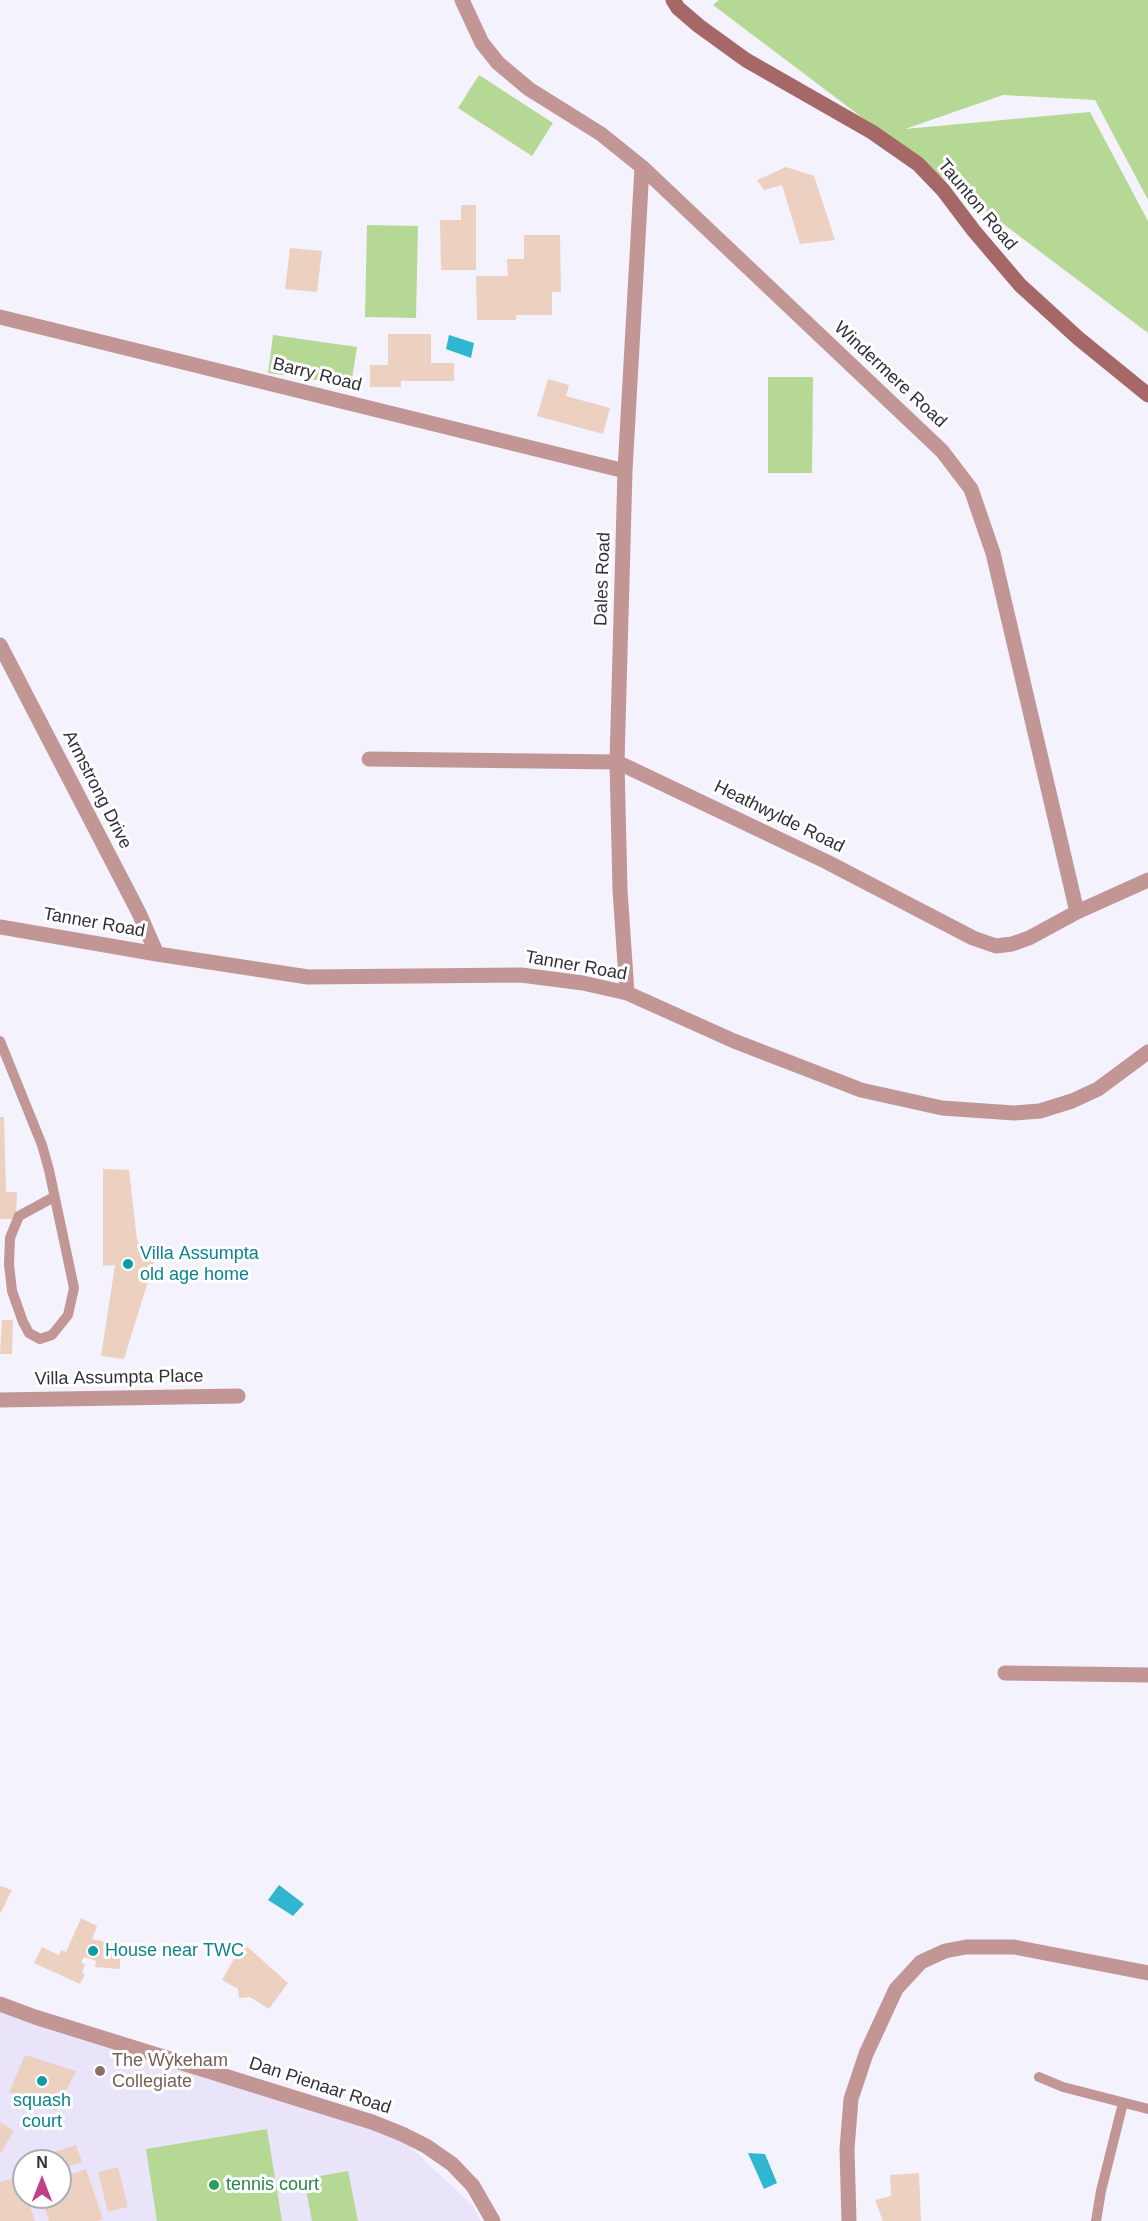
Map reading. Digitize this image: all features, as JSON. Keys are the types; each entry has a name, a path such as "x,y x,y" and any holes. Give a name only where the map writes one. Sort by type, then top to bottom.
{"street":[{"name":"Windermere Road","path":"462,0 482,43 498,63 529,89 601,134 642,167 942,451 971,489 993,553 1077,912"},
{"name":"Taunton Road","path":"673,0 678,8 699,26 746,60 872,132 918,164 943,190 1020,285 1078,338 1148,395"},
{"name":"Dales Road","path":"627,993 620,890 617,762 625,471 642,167"},
{"name":"Barry Road","path":"0,316 625,471"},
{"name":"Armstrong Drive","path":"0,645 139,913 157,954"},
{"name":"Heathwylde Road","path":"369,759 617,762 827,862 987,944 1003,946 1021,941 1077,912 1148,880"},
{"name":"Tanner Road","path":"0,927 308,977 521,975 583,983 627,993 734,1041 861,1090 942,1108 1014,1113 1040,1111 1072,1101 1098,1089 1148,1053"},
{"name":"Villa Assumpta Place","path":"0,1400 238,1396"},
{"path":"1005,1673 1148,1675"},
{"path":"849,2221 847,2149 851,2099 866,2054 896,1989 921,1962 945,1951 966,1947 1014,1947 1148,1973"},
{"name":"Dan Pienaar Road","path":"0,2004 35,2017 372,2122 402,2134 426,2146 452,2164 473,2186 493,2221"}],"lane":[{"path":"0,1041 42,1145 54,1197 74,1288 68,1315 52,1335 40,1339 30,1333 23,1322 12,1291 9,1264 10,1238 19,1216 54,1197"},
{"path":"1039,2077 1063,2087 1148,2109"},
{"path":"1096,2221 1101,2191 1123,2103"}],"shaded area":[{"name":"The Wykeham Collegiate","path":"0,2004 401,2138 473,2206 481,2221 0,2221"}],"green space":[{"path":"719,0 1148,0 1148,200 1095,100 1003,95 905,129 1090,112 1148,221 1148,333 713,5"},
{"path":"479,75 553,123 532,156 458,108"},
{"path":"367,225 418,226 416,318 365,317"},
{"path":"273,335 357,347 351,385 268,373"},
{"path":"768,377 813,377 812,473 768,473"},
{"name":"tennis court","path":"267,2129 282,2221 157,2221 146,2149"},
{"path":"348,2171 358,2221 312,2221 304,2179"}],"water":[{"path":"449,335 474,343 471,358 446,349"},
{"path":"279,1885 304,1904 293,1916 268,1900"},
{"path":"748,2153 765,2154 777,2183 764,2189"}],"building":[{"path":"786,167 814,176 835,240 800,244 782,185 764,190 757,180"},
{"path":"461,205 476,205 476,270 441,270 440,220 461,220"},
{"path":"524,235 560,235 561,292 552,292 552,315 516,315 516,320 477,320 476,276 508,276 507,259 524,259"},
{"path":"290,248 322,251 317,292 285,289"},
{"path":"388,334 431,334 431,363 454,363 454,381 401,381 401,387 370,387 370,365 388,365"},
{"path":"548,379 569,385 566,396 610,408 603,434 537,416"},
{"path":"0,1117 4,1117 6,1192 17,1192 16,1219 0,1219"},
{"name":"Villa Assumpta old age home","path":"103,1169 129,1170 137,1240 154,1262 124,1359 101,1356 115,1265 103,1266"},
{"path":"2,1320 13,1320 12,1354 0,1354"},
{"path":"0,1886 12,1890 0,1914"},
{"name":"House near TWC","path":"81,1918 97,1926 92,1939 120,1945 120,1969 95,1967 96,1961 84,1957 81,1963 85,1964 82,1973 85,1974 80,1984 34,1963 42,1947 59,1955 61,1950 66,1952"},
{"path":"243,1943 288,1983 269,2009 250,1997 239,1998 238,1989 222,1980"},
{"name":"squash court","path":"25,2055 76,2071 56,2111 9,2092"},
{"path":"0,2122 14,2131 0,2154"},
{"path":"76,2145 82,2162 72,2165 72,2149 64,2149"},
{"path":"118,2167 128,2207 108,2212 98,2172"},
{"path":"86,2169 103,2219 49,2221 45,2209 72,2209 72,2174"},
{"path":"919,2173 921,2221 883,2221 875,2200 891,2196 890,2175"},
{"path":"12,2179 12,2209 31,2209 35,2221 0,2221 0,2182"}],"place":[{"name":"Villa Assumpta old age home","path":"128,1264"},
{"name":"House near TWC","path":"93,1951"},
{"name":"The Wykeham Collegiate","path":"100,2071"},
{"name":"squash court","path":"42,2081"},
{"name":"tennis court","path":"214,2185"}]}
